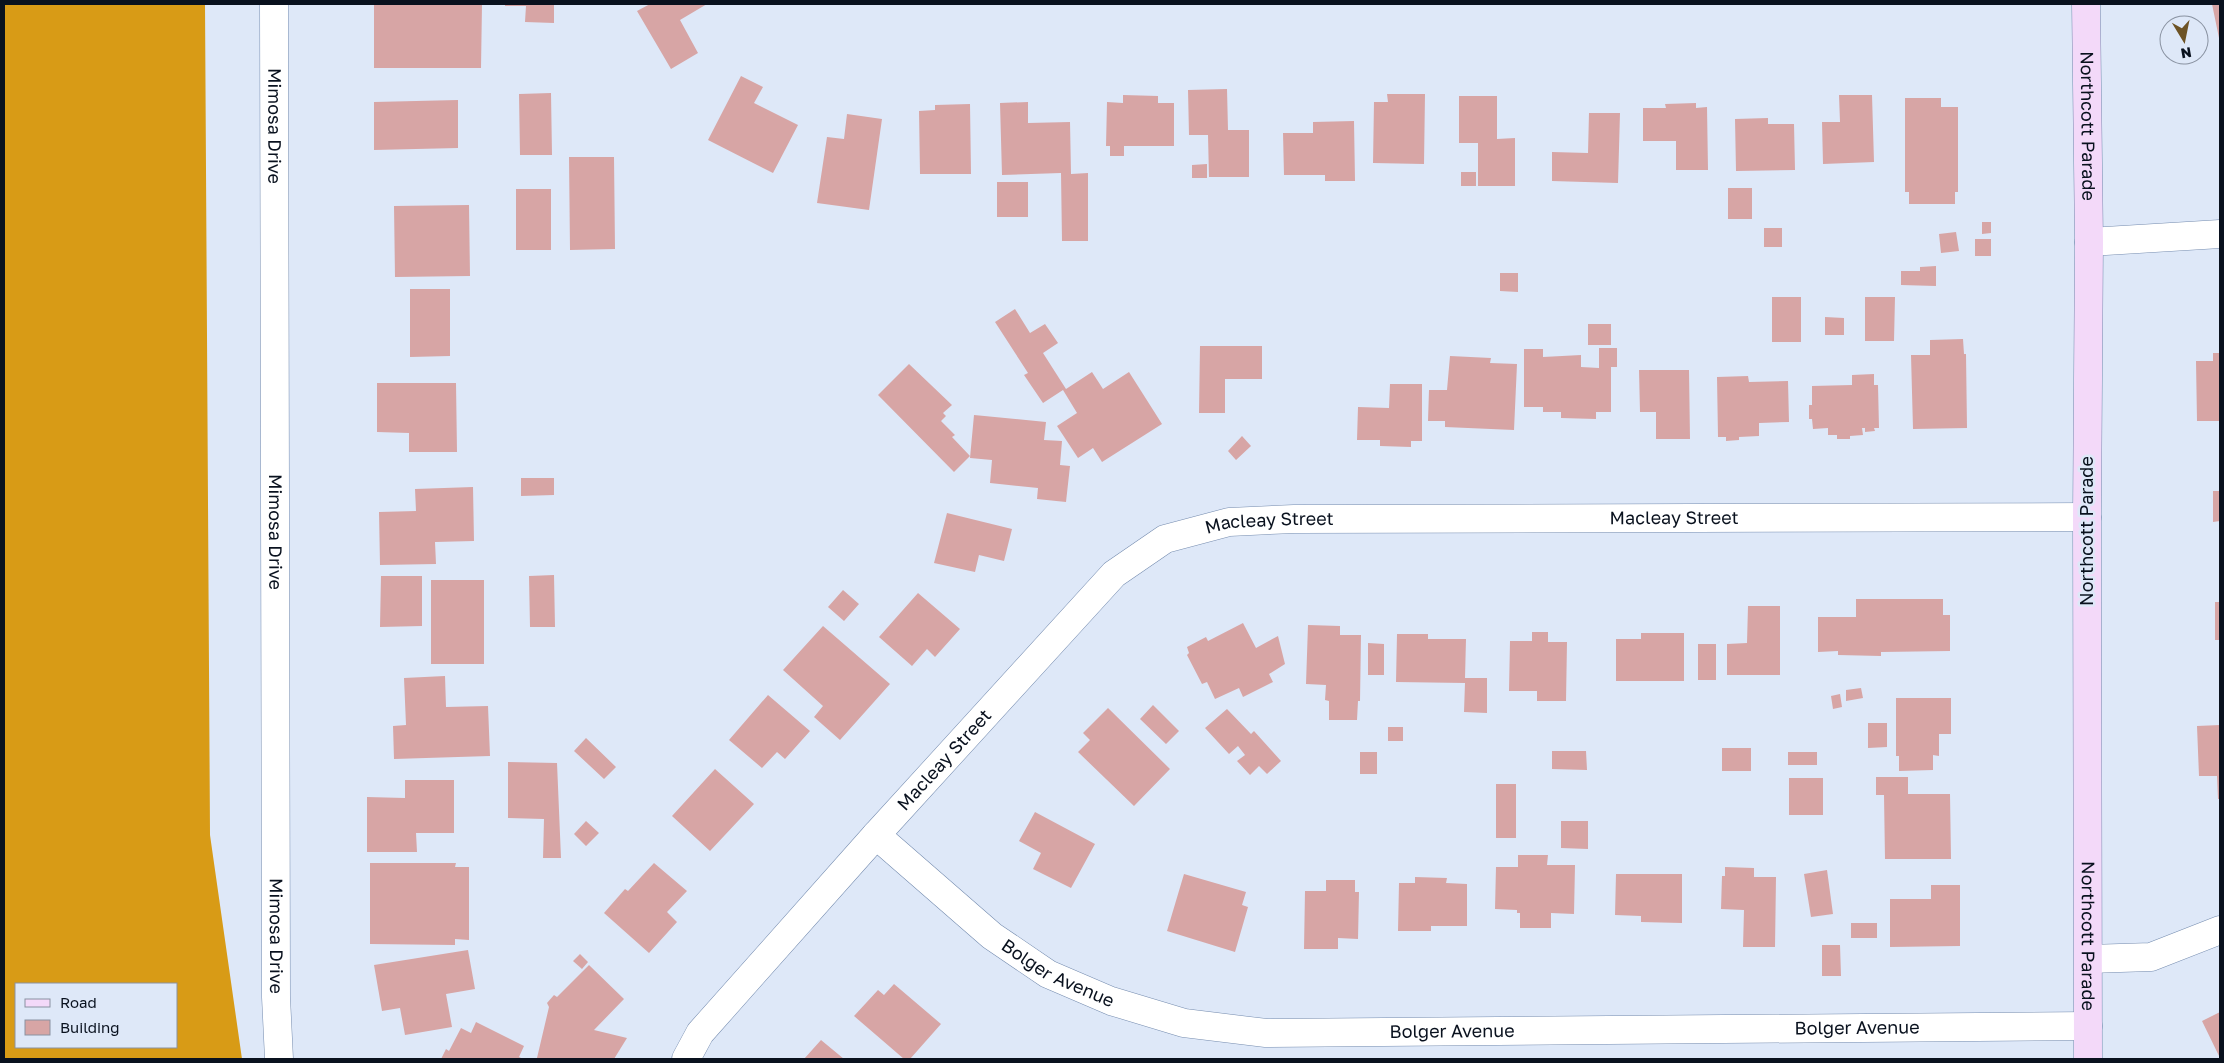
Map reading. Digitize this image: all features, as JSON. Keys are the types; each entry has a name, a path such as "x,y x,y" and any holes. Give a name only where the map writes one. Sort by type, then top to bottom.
{"street":[{"name":"Mimosa Drive","path":"274,4 276,997 279,1059"},
{"name":"Northcott Parade","path":"2086,4 2089,242 2087,517 2088,1059"},
{"path":"2089,242 2220,234"},
{"name":"Macleay Street","path":"686,1059 700,1033 876,835 1114,574 1165,539 1228,522 1304,519 2087,517"},
{"name":"Bolger Avenue","path":"876,835 992,936 1048,974 1111,1001 1184,1023 1266,1033 2088,1026"},
{"path":"2089,959 2151,957 2220,930"}],"shaded area":[{"path":"4,4 205,4 210,835 242,1059 4,1059"}],"building":[{"path":"374,4 482,4 481,68 374,68"},
{"path":"505,4 554,4 554,23 525,22 526,6 505,6"},
{"path":"650,4 707,4 680,20 698,53 671,69 637,11"},
{"path":"2212,4 2220,4 2220,38 2219,38"},
{"path":"741,76 763,87 754,103 798,125 773,173 708,140"},
{"path":"1227,89 1228,130 1249,130 1249,177 1209,177 1208,135 1189,135 1188,90"},
{"path":"551,93 552,155 520,155 519,94"},
{"path":"1387,94 1425,94 1424,164 1373,163 1374,102 1388,102"},
{"path":"1123,95 1158,96 1158,103 1174,103 1174,146 1124,146 1124,156 1110,156 1110,146 1106,146 1107,102 1123,103"},
{"path":"1839,95 1872,95 1874,162 1823,164 1822,122 1840,122"},
{"path":"1459,96 1497,96 1497,139 1515,138 1515,186 1478,186 1478,143 1459,143"},
{"path":"1905,98 1941,98 1941,107 1958,107 1958,192 1955,192 1955,204 1909,204 1909,192 1905,192"},
{"path":"458,100 458,148 374,150 374,102"},
{"path":"1028,102 1028,123 1070,122 1071,174 1088,173 1088,241 1062,241 1061,173 1002,175 1000,103"},
{"path":"1696,103 1696,108 1707,107 1708,170 1676,170 1676,141 1643,141 1643,108 1666,108 1665,104"},
{"path":"970,104 971,174 920,174 919,111 935,110 935,105"},
{"path":"1589,113 1620,113 1618,183 1552,181 1552,152 1588,153"},
{"path":"847,114 882,119 869,210 817,203 827,137 844,139"},
{"path":"1768,118 1768,124 1794,124 1795,170 1736,171 1735,119"},
{"path":"1354,121 1355,181 1325,181 1325,175 1284,175 1283,133 1313,133 1313,122"},
{"path":"569,157 614,157 615,249 570,250"},
{"path":"1207,164 1207,178 1192,178 1192,165"},
{"path":"1461,172 1476,172 1476,186 1461,186"},
{"path":"997,182 1028,182 1028,217 997,217"},
{"path":"1728,188 1752,188 1752,219 1728,219"},
{"path":"516,189 551,189 551,250 516,250"},
{"path":"469,205 470,276 395,277 394,206"},
{"path":"1982,222 1991,222 1991,233 1982,234"},
{"path":"1764,228 1782,228 1782,247 1764,247"},
{"path":"1956,232 1959,251 1941,253 1939,234"},
{"path":"1975,239 1991,239 1991,256 1975,256"},
{"path":"1936,266 1936,286 1901,285 1901,271 1920,271 1920,267"},
{"path":"1500,273 1518,273 1518,292 1500,291"},
{"path":"410,289 450,289 450,356 410,357"},
{"path":"1772,297 1801,297 1801,342 1772,342"},
{"path":"1865,297 1895,297 1894,341 1865,341"},
{"path":"1015,309 1030,333 1045,324 1058,343 1043,353 1066,389 1092,372 1103,389 1129,372 1162,424 1102,462 1093,448 1078,458 1057,426 1077,413 1063,390 1043,403 1024,375 1028,373 995,322"},
{"path":"1825,317 1844,318 1844,335 1825,335"},
{"path":"1588,324 1611,324 1611,345 1588,345"},
{"path":"1963,339 1964,354 1966,354 1967,428 1913,429 1911,355 1930,355 1930,340"},
{"path":"1200,346 1262,346 1262,379 1225,379 1225,413 1199,413"},
{"path":"1599,348 1617,348 1617,367 1611,367 1611,412 1596,412 1596,419 1561,418 1561,412 1543,412 1543,407 1524,407 1524,349 1543,349 1543,357 1581,355 1581,367 1599,368"},
{"path":"2213,353 2220,353 2220,421 2197,421 2196,361 2213,361"},
{"path":"1450,356 1491,358 1490,363 1517,364 1514,430 1445,427 1445,421 1428,421 1429,390 1447,390"},
{"path":"909,364 952,405 943,413 946,416 941,421 955,435 952,437 970,456 954,472 878,395"},
{"path":"1639,370 1689,370 1690,439 1656,439 1656,412 1640,412"},
{"path":"1874,374 1874,385 1878,385 1879,428 1874,428 1875,431 1865,432 1865,428 1862,428 1863,435 1850,436 1850,439 1837,439 1837,435 1828,435 1828,428 1813,429 1812,419 1809,419 1809,405 1812,405 1812,386 1852,385 1852,375"},
{"path":"1748,376 1749,382 1788,381 1789,422 1759,423 1759,436 1739,437 1739,440 1726,441 1726,437 1718,437 1717,377"},
{"path":"377,383 456,383 457,452 409,452 409,433 377,432"},
{"path":"1390,384 1422,384 1422,441 1411,441 1411,447 1380,446 1380,440 1357,440 1358,407 1389,408"},
{"path":"974,415 1046,422 1044,440 1062,441 1060,465 1070,466 1066,502 1037,499 1038,488 990,483 992,460 970,458"},
{"path":"1242,436 1251,446 1236,460 1228,451"},
{"path":"521,478 554,478 554,495 521,496"},
{"path":"473,487 474,541 435,542 436,564 380,565 379,512 416,511 415,489"},
{"path":"2213,491 2220,491 2220,521 2213,522"},
{"path":"947,513 1012,529 1004,561 979,555 975,572 934,563"},
{"path":"554,575 555,627 530,627 529,576"},
{"path":"381,576 422,576 422,626 380,627"},
{"path":"431,580 484,580 484,664 431,664"},
{"path":"843,590 859,604 844,621 828,607"},
{"path":"918,593 960,629 935,657 927,649 912,666 879,637"},
{"path":"1856,599 1943,599 1943,615 1950,615 1950,651 1881,652 1881,656 1838,655 1838,651 1818,652 1818,617 1856,617"},
{"path":"2215,602 2220,602 2220,640 2215,640"},
{"path":"1748,606 1780,606 1780,675 1727,675 1727,644 1747,643"},
{"path":"1243,623 1256,648 1278,636 1285,664 1269,674 1273,682 1243,697 1239,688 1215,699 1207,682 1202,684 1187,655 1189,653 1187,647 1206,637 1208,641"},
{"path":"1308,625 1340,626 1340,635 1361,635 1360,701 1358,701 1357,720 1329,720 1329,701 1325,700 1326,685 1306,684"},
{"path":"823,626 890,684 840,740 814,717 823,706 783,670"},
{"path":"1532,632 1548,632 1548,642 1567,642 1566,701 1537,701 1537,691 1509,691 1510,641 1532,641"},
{"path":"1641,633 1684,633 1684,681 1616,681 1616,639 1641,639"},
{"path":"1397,634 1428,634 1428,639 1466,639 1465,678 1487,678 1487,713 1464,712 1465,683 1396,682"},
{"path":"1368,643 1384,644 1384,675 1368,675"},
{"path":"1698,644 1716,644 1716,680 1698,680"},
{"path":"445,676 446,707 488,706 490,756 394,759 393,726 406,725 404,678"},
{"path":"1861,688 1863,698 1846,701 1846,690"},
{"path":"1840,694 1842,707 1833,709 1831,696"},
{"path":"768,695 810,731 785,759 777,752 762,768 729,740"},
{"path":"1896,698 1951,698 1951,734 1939,734 1939,756 1933,755 1933,770 1899,771 1899,756 1896,756"},
{"path":"1153,705 1179,731 1166,744 1140,719"},
{"path":"1108,708 1170,769 1134,806 1078,752 1090,740 1083,733"},
{"path":"1227,709 1251,734 1254,731 1281,761 1267,774 1259,766 1250,775 1237,761 1245,755 1238,746 1229,754 1205,728"},
{"path":"1868,723 1887,723 1887,747 1868,748"},
{"path":"2220,725 2220,799 2218,799 2217,776 2199,776 2197,726"},
{"path":"1388,727 1403,727 1403,741 1388,741"},
{"path":"586,738 616,767 604,779 574,751"},
{"path":"1722,748 1751,748 1751,771 1722,771"},
{"path":"1552,751 1586,751 1587,770 1552,769"},
{"path":"1360,752 1377,752 1377,774 1360,774"},
{"path":"1788,752 1817,752 1817,765 1788,765"},
{"path":"508,762 557,763 561,858 543,858 544,819 508,818"},
{"path":"715,769 754,804 710,851 672,816"},
{"path":"1876,777 1908,777 1908,794 1950,794 1951,859 1885,859 1884,795 1876,795"},
{"path":"1789,778 1823,778 1823,815 1789,815"},
{"path":"405,780 454,780 454,833 416,833 417,852 367,852 367,797 405,798"},
{"path":"1496,784 1516,784 1516,838 1496,838"},
{"path":"1035,812 1095,844 1071,888 1033,869 1041,853 1019,841"},
{"path":"586,821 599,833 586,846 574,834"},
{"path":"1561,821 1588,821 1588,849 1561,848"},
{"path":"1518,855 1548,855 1547,865 1575,865 1574,914 1551,913 1551,928 1520,928 1520,913 1517,913 1517,910 1495,909 1496,867 1518,867"},
{"path":"370,863 456,863 455,867 469,867 469,940 455,939 455,945 370,944"},
{"path":"654,863 687,891 667,912 677,922 649,953 604,913 625,889 628,891"},
{"path":"1725,867 1754,868 1754,877 1776,877 1775,947 1743,947 1744,910 1721,909 1722,876 1725,876"},
{"path":"1827,870 1833,914 1811,917 1804,874"},
{"path":"1184,874 1246,892 1242,905 1248,907 1235,952 1167,931"},
{"path":"1616,874 1682,874 1682,923 1641,922 1641,916 1615,915"},
{"path":"1415,877 1447,878 1446,883 1467,884 1467,926 1431,926 1431,931 1398,931 1399,883 1415,883"},
{"path":"1326,880 1355,880 1355,892 1359,892 1358,939 1338,938 1338,949 1304,949 1305,891 1326,891"},
{"path":"1931,885 1960,885 1960,946 1890,947 1890,899 1931,899"},
{"path":"1851,923 1877,923 1877,938 1851,938"},
{"path":"1822,945 1840,945 1841,976 1822,976"},
{"path":"468,950 475,989 446,994 452,1027 405,1035 400,1008 382,1011 374,965"},
{"path":"580,954 588,962 582,969 573,961"},
{"path":"589,965 624,999 594,1030 627,1038 614,1059 537,1058 549,1007 547,1003 554,995 557,997"},
{"path":"894,984 941,1024 910,1059 904,1059 854,1016 878,990 884,995"},
{"path":"2220,1012 2220,1058 2202,1021"},
{"path":"476,1022 524,1046 519,1057 523,1059 441,1059 446,1049 449,1051 461,1028 471,1033"},
{"path":"821,1040 844,1059 804,1059"}]}
